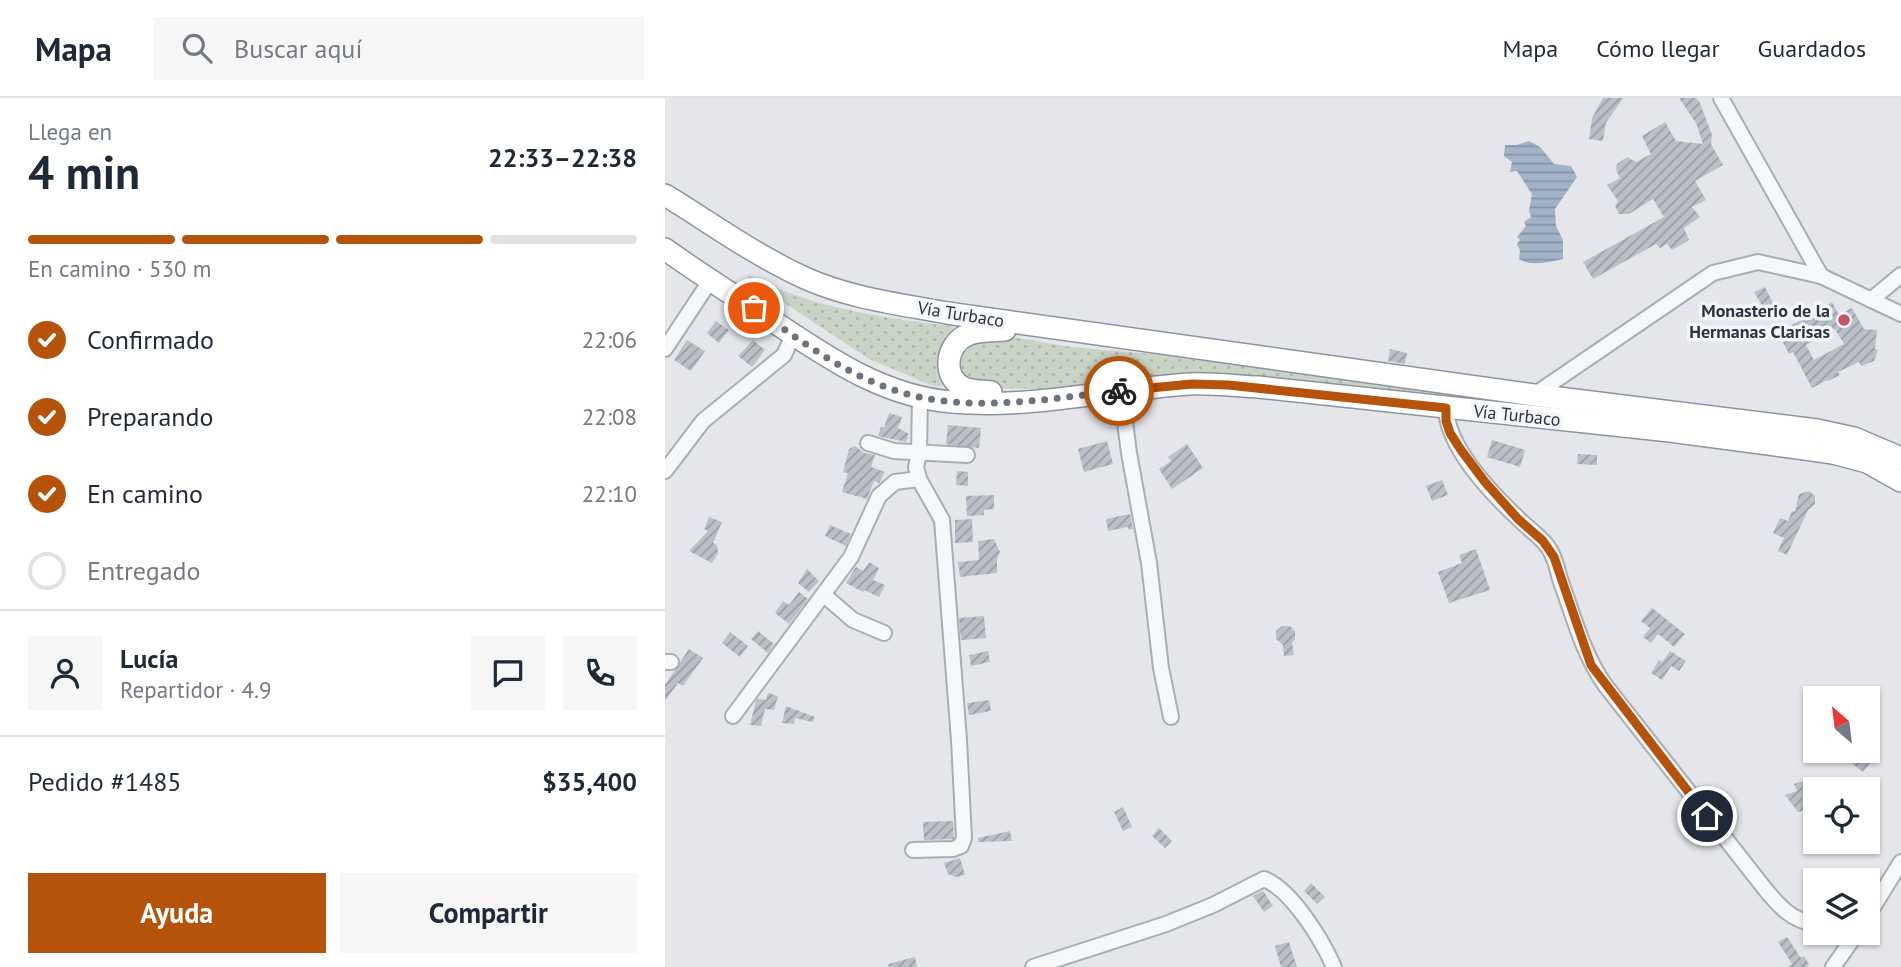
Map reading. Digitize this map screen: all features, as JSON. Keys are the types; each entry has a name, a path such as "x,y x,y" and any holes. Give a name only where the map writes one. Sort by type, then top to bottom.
{"highway":[{"name":"Vía Turbaco","path":"665,195 775,264 807,279 877,300 947,313 1141,341 1534,395 1817,430 1854,438 1901,458"},
{"name":"Vía Turbaco","path":"665,249 793,335 864,378 920,396 952,402 1019,402 1192,384 1228,385 1670,431 1833,453 1867,462 1901,481"},
{"path":"1019,402 1006,393 966,389 958,384 950,373 949,358 959,340 978,332 1004,330 1119,344 1141,341"}],"street":[{"path":"1721,98 1821,276"},
{"path":"1534,395 1713,273 1758,262 1821,276 1901,314"},
{"path":"1871,300 1901,275"},
{"path":"665,349 710,281"},
{"path":"665,471 703,421 784,355 793,335"},
{"path":"1124,390 1129,453 1149,564 1161,668 1171,717"},
{"path":"913,850 953,849 961,846 964,838 941,520 919,479 916,467 919,453 920,396"},
{"path":"1446,408 1450,433 1461,450 1485,482 1518,519 1543,541 1554,557 1591,665 1774,899 1783,909 1803,922"},
{"path":"868,443 894,451 967,455"},
{"path":"733,716 851,557 879,496 895,482 919,479"},
{"path":"824,595 853,620 884,632"},
{"path":"1880,898 1901,862"},
{"path":"1033,967 1178,919 1213,905 1264,878 1281,890 1316,932 1334,967"},
{"path":"1880,890 1885,890"},
{"path":"1833,967 1849,945"}],"green space":[{"path":"749,275 822,304 874,315 952,326 954,329 943,342 938,355 943,386 933,386 869,359 747,278"},
{"path":"1007,336 1071,347 1232,361 1522,400 1512,407 1250,378 1165,375 1048,389 982,388 958,372 957,350 968,341"}],"water":[{"path":"1529,141 1540,147 1554,164 1571,166 1577,177 1555,209 1556,226 1563,240 1563,259 1535,263 1519,259 1520,250 1517,244 1520,240 1517,237 1526,226 1524,222 1531,217 1529,211 1532,194 1517,171 1510,172 1512,162 1504,156 1505,145"}],"building":[{"path":"1603,98 1623,98 1606,123 1603,141 1589,139 1592,118"},
{"path":"1679,98 1696,98 1700,103 1712,135 1711,144 1723,165 1695,181 1706,200 1692,207 1700,217 1684,228 1689,240 1672,250 1667,244 1660,248 1656,244 1593,279 1583,262 1664,217 1653,199 1629,214 1619,214 1615,206 1618,201 1607,185 1620,178 1616,170 1617,164 1627,157 1636,162 1651,154 1642,136 1665,122 1676,141 1703,144 1696,123"},
{"path":"1765,287 1775,307 1766,312 1754,292"},
{"path":"1832,302 1839,315 1852,308 1864,329 1877,330 1875,349 1878,350 1874,361 1861,366 1859,362 1838,372 1840,375 1812,388 1793,352 1789,354 1778,333","holes":["1835,329 1844,344 1814,360 1806,345"]},
{"path":"716,321 729,330 719,343 707,333"},
{"path":"687,340 705,351 691,371 674,360"},
{"path":"753,340 765,350 752,367 738,356"},
{"path":"1390,349 1407,353 1405,364 1388,361"},
{"path":"889,413 902,417 898,428 909,434 906,442 878,436"},
{"path":"948,425 981,428 979,448 946,444"},
{"path":"1492,440 1525,450 1520,467 1487,457"},
{"path":"1107,441 1113,464 1084,472 1078,449"},
{"path":"1187,444 1203,468 1172,489 1159,469 1171,461 1168,457"},
{"path":"855,446 864,453 875,455 871,467 885,472 879,483 874,481 867,499 842,492 848,473 843,472 849,449"},
{"path":"1578,454 1597,455 1597,465 1577,464"},
{"path":"957,471 968,472 968,486 956,485"},
{"path":"1442,480 1448,495 1432,501 1426,486"},
{"path":"1809,491 1815,496 1815,504 1808,510 1787,555 1778,551 1784,538 1773,533 1780,518 1788,521 1792,511 1795,512 1799,494"},
{"path":"994,495 994,509 984,510 984,515 967,516 966,496"},
{"path":"1130,514 1133,529 1129,530 1128,527 1108,531 1106,519"},
{"path":"709,517 722,522 713,543 717,545 718,553 712,563 689,551 708,531 704,529"},
{"path":"972,519 973,542 955,543 955,520"},
{"path":"830,525 851,534 846,546 825,536"},
{"path":"994,539 1000,552 997,573 960,577 958,562 979,560 978,541"},
{"path":"1476,549 1490,590 1449,603 1438,572 1462,563 1459,555"},
{"path":"869,562 879,568 873,580 885,585 879,597 846,583 856,567 863,571"},
{"path":"807,569 819,581 809,592 798,583"},
{"path":"799,592 808,599 789,624 775,613 783,601 789,605"},
{"path":"1652,608 1685,634 1674,647 1658,634 1651,643 1643,637 1650,628 1641,621"},
{"path":"984,616 986,638 961,640 959,618"},
{"path":"1282,626 1290,626 1295,631 1292,643 1294,655 1284,656 1283,645 1276,639 1276,631"},
{"path":"758,631 774,644 768,653 751,639"},
{"path":"730,632 748,646 740,657 722,643"},
{"path":"689,649 703,658 683,686 678,683 665,701 665,685"},
{"path":"988,651 990,662 971,666 969,655"},
{"path":"1670,651 1686,661 1679,671 1671,666 1662,680 1651,673 1659,660 1662,662"},
{"path":"768,693 778,696 774,710 765,709 761,726 750,725 756,701 766,700"},
{"path":"989,700 991,711 969,715 967,703"},
{"path":"786,706 815,717 813,722 795,718 794,724 782,723"},
{"path":"1851,763 1870,763 1863,772"},
{"path":"1803,781 1803,811 1798,812 1785,795 1797,791 1794,784"},
{"path":"1123,807 1132,827 1123,831 1114,812"},
{"path":"953,821 954,839 924,840 923,822"},
{"path":"1159,828 1172,841 1165,848 1152,836"},
{"path":"1010,831 1012,841 978,842 978,838"},
{"path":"960,858 965,875 956,877 948,874 944,863"},
{"path":"1311,883 1325,897 1317,904 1304,891"},
{"path":"1263,891 1273,906 1264,912 1253,896"},
{"path":"1787,937 1801,958 1804,956 1809,964 1807,967 1788,967 1792,964 1778,942"},
{"path":"1289,942 1297,967 1281,967 1275,946"},
{"path":"915,957 917,967 889,967 888,964"}],"way so far":[{"path":"754,308 864,378 920,396 952,402 1019,402 1119,391"}],"place":[{"name":"Monasterio de la Hermanas Clarisas","path":"1844,320"}],"route":[{"path":"1119,391 1192,384 1228,385 1446,408 1450,433 1461,450 1485,482 1518,519 1543,541 1554,557 1591,665 1707,816"}]}
